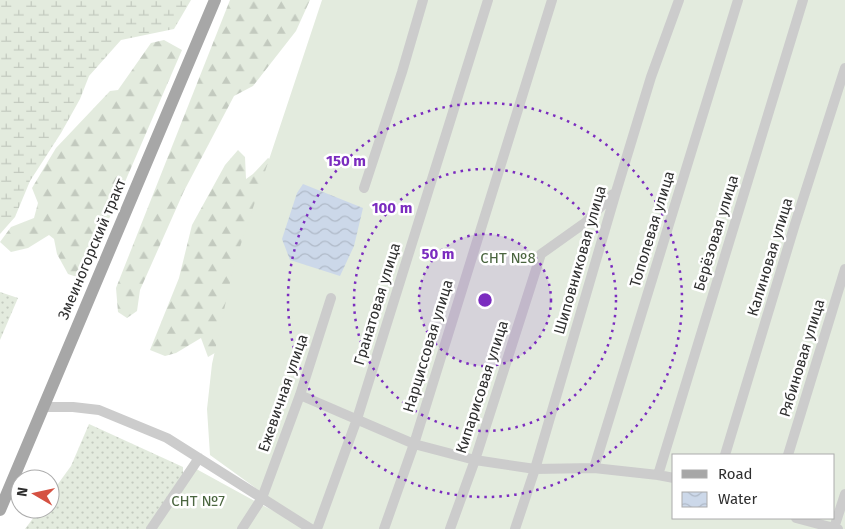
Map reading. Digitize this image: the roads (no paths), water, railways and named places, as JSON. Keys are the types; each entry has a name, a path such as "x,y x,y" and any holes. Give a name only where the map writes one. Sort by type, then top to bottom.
{"main road":[{"name":"Змеиногорский тракт","path":"0,510 214,0"}],"street":[{"path":"364,188 402,72 423,0"},
{"name":"Гранатовая улица","path":"317,529 357,419 488,0"},
{"name":"Нарциссовая улица","path":"384,529 414,444 552,0"},
{"name":"Шиповниковая улица","path":"515,529 535,469 616,192 652,77 679,0"},
{"name":"Тополевая улица","path":"594,468 738,0"},
{"name":"Берёзовая улица","path":"658,475 803,0"},
{"name":"Калиновая улица","path":"725,454 795,224 845,68"},
{"name":"Кипарисовая улица","path":"450,529 475,460 541,254 586,222 616,192"},
{"name":"Рябиновая улица","path":"788,454 845,269"},
{"name":"Ежевичная улица","path":"242,529 262,498 300,396 331,298"},
{"path":"300,396 414,444 475,460 535,469 594,468 672,478"},
{"path":"43,407 73,406 99,410 167,438 311,529"},
{"path":"151,529 199,458"},
{"path":"800,519 836,528 845,494"}],"water":[{"path":"303,184 363,208 354,246 340,276 290,260 282,239 297,193"}],"park label":[{"name":"СНТ №8","path":"508,258"},
{"name":"СНТ №7","path":"198,501"}]}
